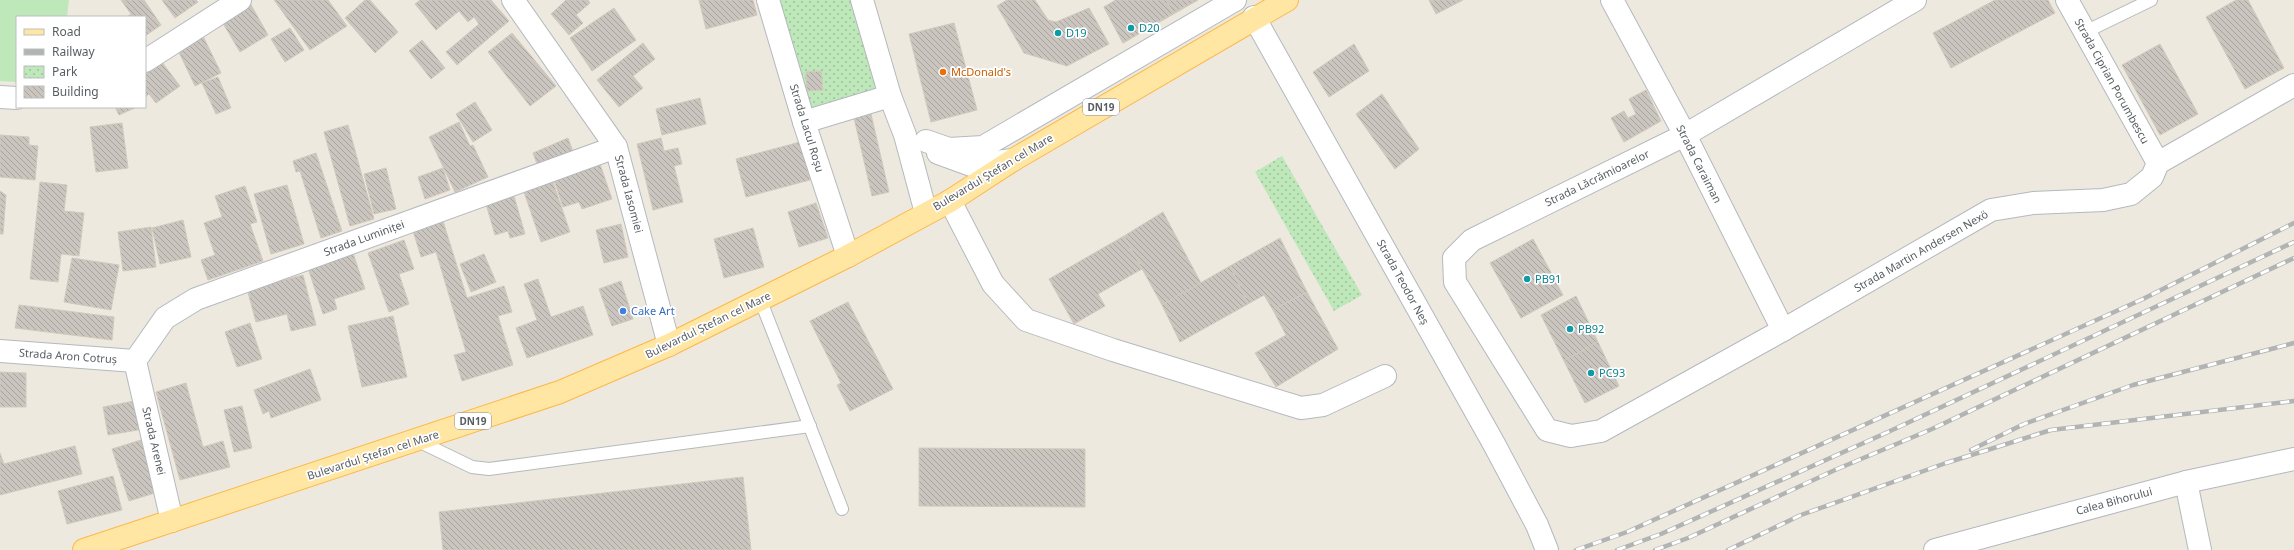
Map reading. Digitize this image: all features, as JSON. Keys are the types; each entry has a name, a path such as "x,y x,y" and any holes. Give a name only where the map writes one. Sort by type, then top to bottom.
{"main road":[{"name":"Bulevardul Ștefan cel Mare","path":"84,550 560,392 669,345 848,256 950,201 1012,160 1254,17 1287,0"}],"street":[{"path":"146,60 240,0"},
{"name":"Strada Iasomiei","path":"512,0 616,147 669,345"},
{"name":"Strada Lacul Roșu","path":"768,0 804,122 848,256"},
{"path":"862,0 890,96 905,135 926,213"},
{"path":"926,141 949,149 983,147 1235,0"},
{"name":"Strada Caraiman","path":"1612,0 1685,135 1783,330"},
{"name":"Strada Lăcrămioarelor","path":"1548,430 1456,282 1454,258 1472,240 1685,135 1915,0"},
{"name":"Strada Ciprian Porumbescu","path":"2067,0 2158,163"},
{"name":"Strada Teodor Neș","path":"1254,17 1494,444 1538,525 1547,550"},
{"path":"2158,163 2294,85"},
{"path":"804,122 890,96"},
{"path":"0,97 16,98"},
{"path":"905,135 937,153 971,165 1012,160"},
{"name":"Strada Luminiței","path":"135,361 165,318 196,299 616,147"},
{"name":"Strada Martin Andersen Nexö","path":"1548,430 1571,436 1601,431 1783,330 1991,210 2033,203 2103,200 2131,194 2152,177 2158,163"},
{"path":"950,201 993,284 1026,320 1120,352 1301,408 1322,405 1386,376"},
{"name":"Strada Aron Cotruș","path":"0,351 135,361"},
{"name":"Strada Arenei","path":"135,361 172,521"},
{"name":"Calea Bihorului","path":"1935,550 2186,482 2294,459"},
{"path":"2186,482 2200,550"}],"lane":[{"path":"2084,32 2151,0"},
{"path":"760,299 842,509"},
{"path":"416,440 472,467 489,468 810,426"}],"green space":[{"path":"0,0 69,0 67,16 16,16 16,82 0,81"},
{"path":"765,0 860,0 890,96 804,122"},
{"path":"1282,156 1362,295 1334,311 1255,172"}],"building":[{"path":"121,0 144,0 161,25 146,35 146,16 128,16 131,14"},
{"path":"162,0 196,0 198,2 175,18"},
{"path":"274,0 328,0 347,26 310,50"},
{"path":"365,0 370,0 398,32 375,53 345,18"},
{"path":"420,0 491,0 509,21 457,65 446,52 479,24 474,17 468,22 459,11 436,30 415,4"},
{"path":"566,0 588,0 590,3 576,15 583,23 569,35 551,14"},
{"path":"699,0 753,0 757,15 706,29"},
{"name":"D19","path":"1007,0 1035,0 1048,20 1056,22 1089,8 1109,44 1067,66 1024,53 997,6"},
{"name":"D20","path":"1116,0 1198,0 1123,43 1104,7"},
{"name":"D20","path":"1116,0 1166,0 1173,13 1123,43 1104,7"},
{"path":"1166,0 1198,0 1173,13"},
{"path":"1429,0 1463,0 1436,14"},
{"path":"1995,0 2048,0 2055,13 1951,68 1933,33"},
{"path":"2236,0 2248,0 2284,68 2245,89 2206,17"},
{"path":"250,3 268,35 240,52 221,20"},
{"path":"614,8 636,40 592,71 570,38"},
{"name":"McDonald's","path":"954,23 977,110 931,122 909,34"},
{"path":"290,28 304,50 285,62 271,39"},
{"path":"512,33 556,86 530,106 488,52"},
{"path":"202,34 221,73 195,86 176,46"},
{"path":"422,40 445,68 431,79 409,51"},
{"path":"643,43 655,59 633,76 643,88 619,107 597,80"},
{"path":"1354,44 1369,71 1329,97 1313,72"},
{"path":"2160,44 2198,114 2160,135 2122,65"},
{"path":"158,57 180,86 156,103 149,94 146,96 146,66"},
{"path":"821,71 823,90 807,91 806,72"},
{"path":"218,77 231,108 216,114 202,83"},
{"path":"1646,90 1661,121 1624,142 1611,118 1624,111 1628,118 1636,114 1629,99"},
{"path":"1382,94 1419,149 1395,169 1356,114"},
{"path":"700,98 706,124 662,135 656,109"},
{"path":"475,102 492,130 473,142 456,114"},
{"path":"116,108 135,108 119,115"},
{"path":"871,114 889,192 872,196 854,118"},
{"path":"459,122 470,146 473,145 488,177 455,192 429,137"},
{"path":"122,123 128,168 96,172 90,127"},
{"path":"348,125 374,219 350,226 324,132"},
{"path":"0,135 29,137 29,145 38,146 35,180 0,177"},
{"path":"568,138 575,157 540,172 533,153"},
{"path":"661,138 664,151 678,148 682,164 674,166 683,202 653,210 637,144"},
{"path":"800,142 810,180 746,197 736,159"},
{"path":"316,153 342,231 321,238 300,171 296,172 293,161"},
{"path":"600,164 612,199 582,209 579,202 563,207 554,180"},
{"path":"386,168 396,209 374,214 364,174"},
{"path":"443,168 450,190 425,199 418,177"},
{"path":"552,179 570,232 541,242 523,189"},
{"path":"40,182 67,185 64,211 84,213 79,256 61,254 58,282 30,279"},
{"path":"287,185 304,244 271,254 254,194"},
{"path":"245,186 257,222 250,224 263,261 208,280 201,260 215,255 204,223 222,217 215,196"},
{"path":"0,191 6,195 3,234 0,234"},
{"path":"514,196 525,234 510,238 508,231 495,235 486,204"},
{"path":"816,203 828,238 799,247 788,212"},
{"path":"1163,212 1201,283 1162,305 1124,236"},
{"path":"183,220 191,257 160,264 152,228"},
{"path":"443,221 467,298 504,286 512,312 498,316 513,365 462,381 454,355 466,352 436,252 421,257 413,231"},
{"path":"621,224 628,257 604,263 596,230"},
{"path":"151,227 156,267 123,271 118,232"},
{"path":"753,228 764,267 724,278 714,239"},
{"path":"1124,236 1142,269 1098,294 1105,306 1074,324 1049,279"},
{"path":"1280,238 1307,292 1273,310 1264,295 1248,304 1230,266"},
{"name":"PB91","path":"1533,239 1563,295 1521,318 1490,263"},
{"path":"404,240 414,269 399,274 409,304 389,312 368,253"},
{"path":"353,253 365,289 334,299 337,309 323,314 308,268"},
{"path":"484,254 496,282 471,292 460,264"},
{"path":"72,258 119,265 111,310 64,302"},
{"path":"1230,266 1248,304 1180,342 1162,305"},
{"path":"303,275 316,325 291,331 287,314 256,322 247,289"},
{"path":"538,279 551,317 583,306 593,335 527,358 516,328 537,320 524,284"},
{"path":"621,281 633,319 612,326 599,289"},
{"path":"1307,292 1338,349 1276,387 1255,353 1286,335 1273,310"},
{"name":"PB92","path":"1576,296 1598,342 1564,361 1541,315"},
{"path":"848,302 893,389 850,411 837,385 841,383 810,321"},
{"path":"19,305 114,317 112,340 15,328"},
{"path":"393,316 407,377 362,387 348,326"},
{"path":"250,323 262,359 237,367 225,332"},
{"name":"PC93","path":"1598,342 1619,386 1585,403 1564,361"},
{"path":"310,369 321,400 271,418 269,411 263,414 254,390"},
{"path":"0,372 26,373 26,407 0,407"},
{"path":"186,383 203,447 223,441 230,467 180,480 156,392"},
{"path":"139,400 144,429 108,435 103,407"},
{"path":"242,406 252,448 234,452 224,410"},
{"path":"141,440 158,492 129,501 112,449"},
{"path":"75,446 82,474 0,495 0,453 4,464"},
{"path":"919,448 1085,449 1085,507 919,506"},
{"path":"113,476 122,510 67,524 58,491"},
{"path":"743,477 751,550 443,550 439,512"}],"railway":[{"path":"1576,550 1627,532 2143,299 2294,223"},
{"path":"1617,550 1661,534 1888,432 2294,242"},
{"path":"1655,550 1688,538 1835,470 1932,429 2294,258"},
{"path":"1971,450 2024,424 2133,385 2294,343"},
{"path":"1728,550 1801,515 1946,463 2051,430 2294,401"}],"place":[{"name":"D20","path":"1131,28"},
{"name":"D19","path":"1058,33"},
{"name":"McDonald's","path":"943,72"},
{"name":"PB91","path":"1527,279"},
{"name":"Cake Art","path":"623,311"},
{"name":"PB92","path":"1570,329"},
{"name":"PC93","path":"1591,373"}]}
